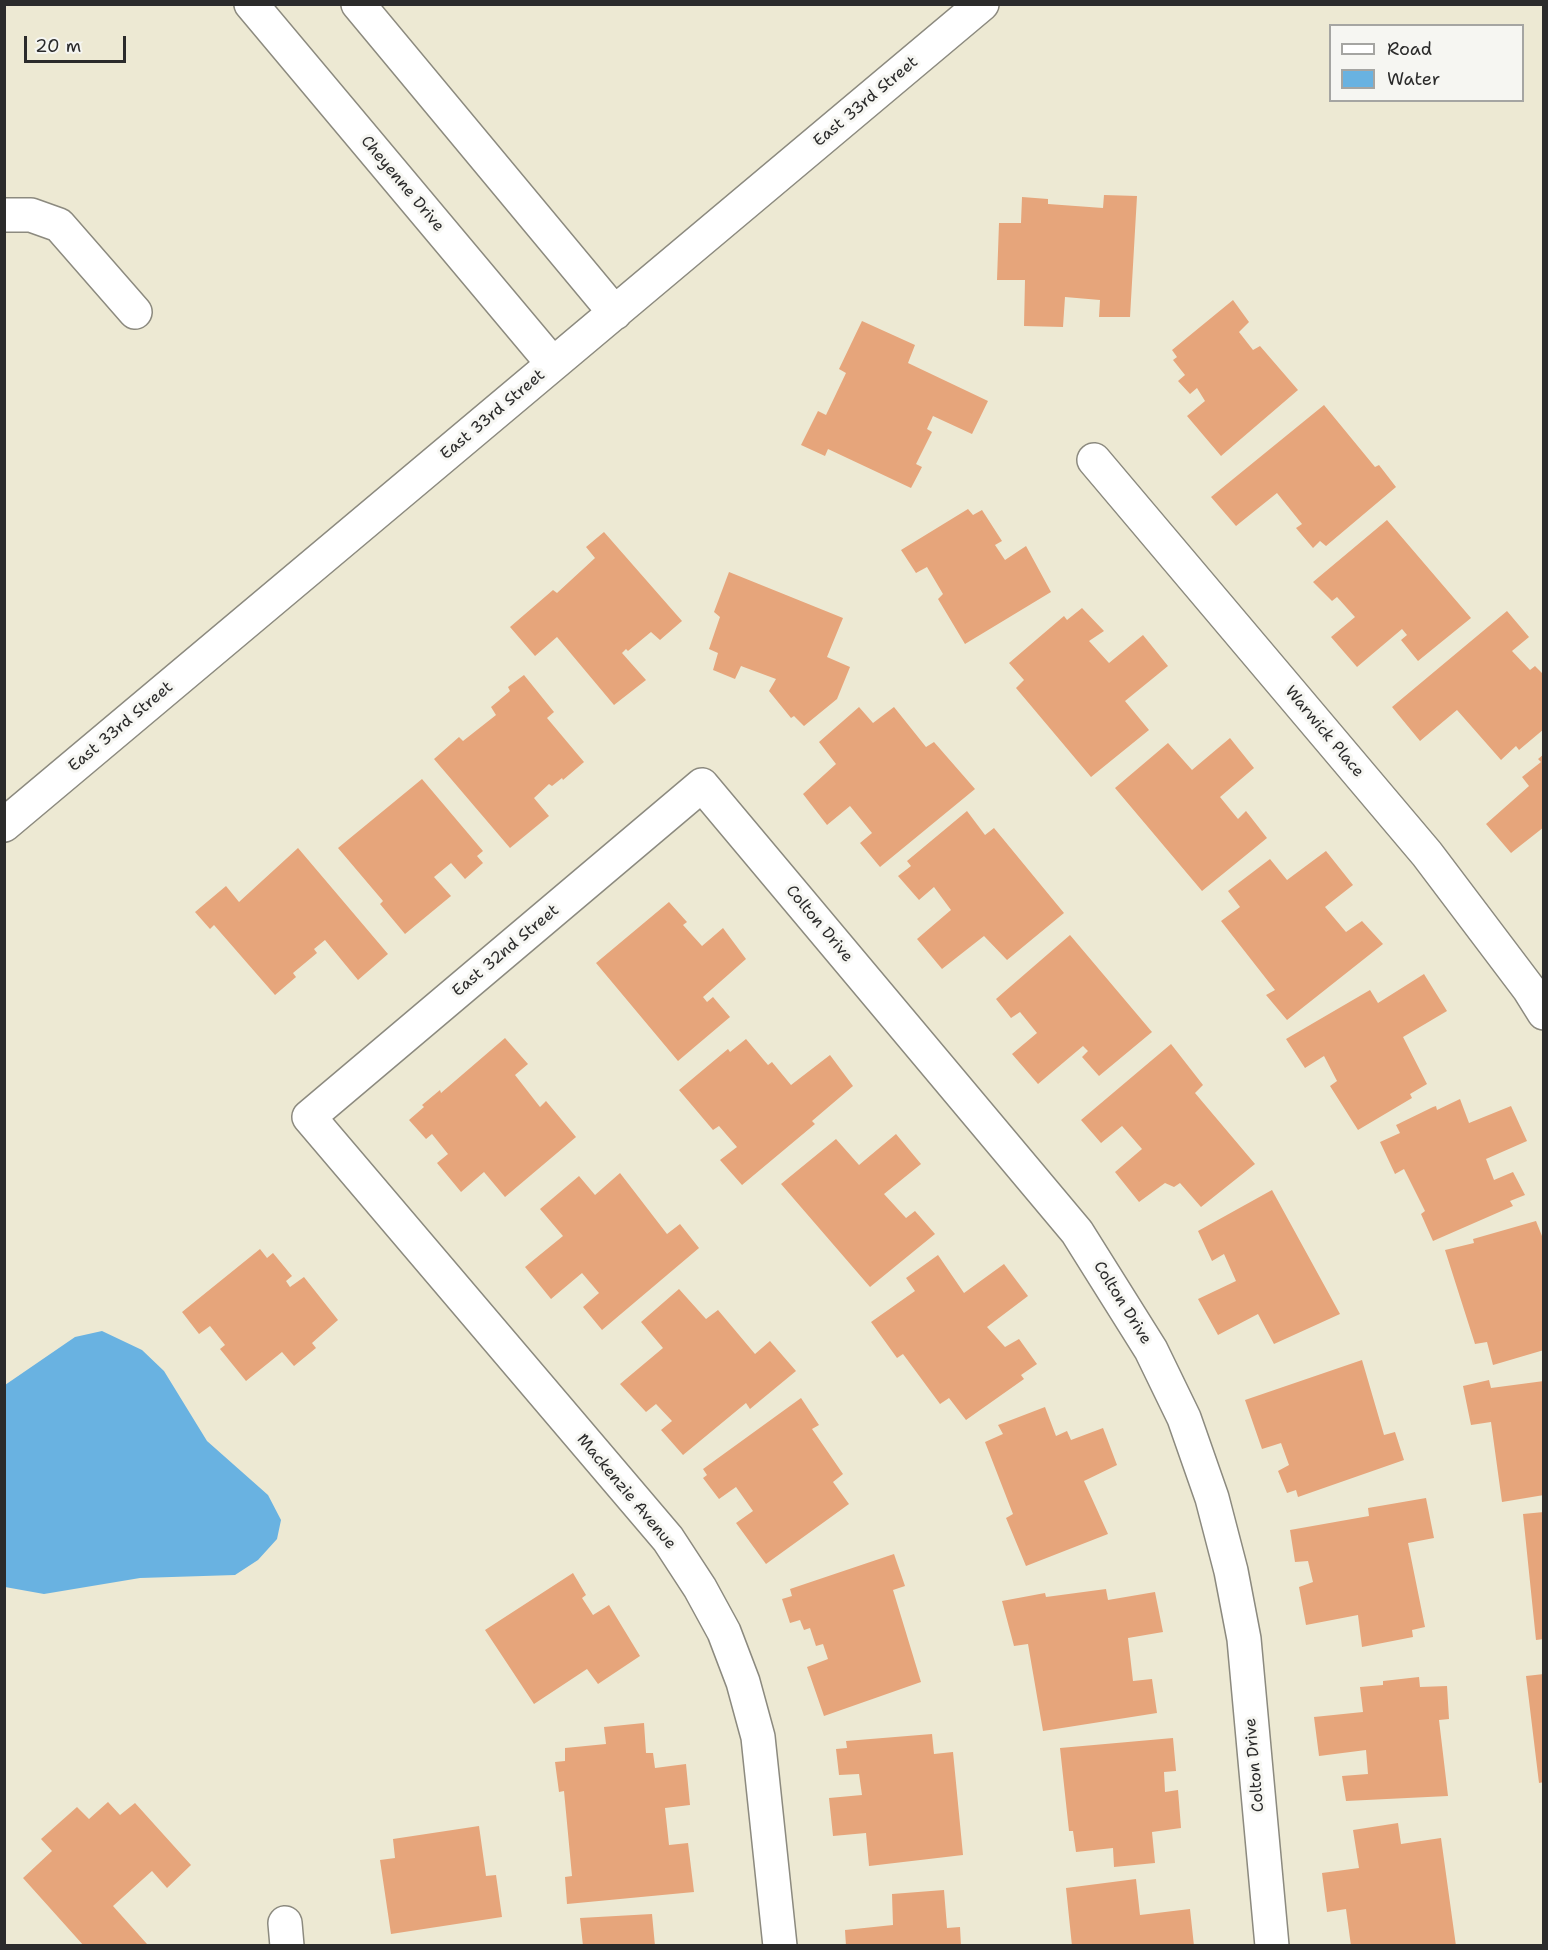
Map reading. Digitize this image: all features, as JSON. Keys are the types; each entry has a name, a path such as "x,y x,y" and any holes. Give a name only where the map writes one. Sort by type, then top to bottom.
{"street":[{"name":"Cheyenne Drive","path":"251,4 553,364"},
{"path":"358,4 615,313"},
{"name":"East 33rd Street","path":"4,825 982,4"},
{"path":"4,215 31,215 58,225 135,312"},
{"name":"Warwick Place","path":"1094,460 1427,854 1529,989 1544,1013"},
{"name":"East 32nd Street","path":"309,1116 702,785"},
{"name":"Colton Drive","path":"702,785 1077,1232 1151,1350 1187,1428 1212,1498 1231,1571 1244,1639 1272,1946"},
{"name":"Mackenzie Avenue","path":"309,1116 668,1539 700,1588 724,1632 743,1682 758,1737 780,1946"}],"water":[{"path":"102,1331 142,1350 164,1371 207,1441 268,1495 281,1520 277,1539 258,1560 235,1575 140,1578 44,1594 5,1587 5,1385 75,1337"}],"building":[{"path":"1104,195 1137,196 1130,317 1099,317 1100,300 1065,297 1063,327 1024,326 1025,280 997,280 999,223 1021,223 1022,197 1048,199 1048,204 1103,208"},
{"path":"1233,300 1249,322 1239,332 1253,350 1260,346 1298,390 1221,456 1187,416 1205,401 1197,388 1190,394 1178,381 1185,375 1173,360 1177,357 1172,350"},
{"path":"862,321 915,345 908,363 988,401 972,434 933,416 927,429 932,432 916,464 922,467 911,488 828,449 825,456 801,445 818,411 826,415 846,373 839,369"},
{"path":"1324,405 1375,467 1379,465 1396,487 1326,546 1320,541 1313,548 1296,528 1302,524 1277,493 1236,526 1211,497"},
{"path":"968,509 973,515 982,510 1002,541 995,545 1005,560 1026,546 1051,592 965,644 938,599 943,594 927,567 916,573 901,550"},
{"path":"1387,520 1471,618 1418,661 1401,640 1407,635 1402,629 1357,667 1331,637 1355,617 1337,597 1332,601 1313,582"},
{"path":"604,532 682,621 660,640 651,632 628,651 626,649 622,653 646,680 614,705 557,637 535,656 510,627 553,590 557,593 595,558 586,547"},
{"path":"729,572 843,618 827,657 850,667 837,699 804,726 794,716 791,718 769,691 776,679 741,666 735,679 713,670 718,653 709,649 720,617 714,612"},
{"path":"1082,608 1104,631 1089,641 1109,663 1143,635 1168,666 1125,701 1149,730 1091,777 1016,688 1024,680 1009,663 1064,616 1067,620"},
{"path":"1507,611 1529,637 1512,651 1530,670 1535,666 1544,675 1544,729 1519,750 1516,746 1501,760 1457,710 1420,741 1392,707"},
{"path":"524,675 554,712 547,718 584,762 563,780 562,778 552,786 549,784 534,798 549,816 510,848 434,759 459,737 463,741 496,715 491,707 510,691 508,687"},
{"path":"859,707 873,723 894,707 926,747 934,742 975,789 880,867 860,843 872,833 850,806 827,825 803,794 836,764 819,742"},
{"path":"1230,738 1254,768 1220,797 1238,819 1246,811 1267,838 1202,891 1115,788 1168,743 1192,770"},
{"path":"1544,754 1544,827 1511,853 1486,824 1529,786 1522,777 1541,762 1538,759"},
{"path":"422,779 483,851 477,856 483,863 465,879 451,863 434,877 451,896 405,934 380,904 383,901 338,848"},
{"path":"967,811 985,835 994,828 1064,913 1007,960 984,936 942,969 917,939 951,910 934,887 919,900 898,876 911,866 907,861"},
{"path":"298,848 388,954 358,980 325,940 314,949 317,953 293,973 296,977 275,995 214,925 210,929 195,912 226,886 239,902"},
{"path":"1326,851 1353,885 1325,907 1346,932 1362,921 1383,944 1287,1020 1266,995 1275,990 1221,921 1240,907 1228,891 1270,859 1287,880"},
{"path":"669,902 687,922 683,925 702,946 723,928 746,959 703,997 707,1002 713,997 730,1017 678,1061 596,963"},
{"path":"1070,935 1152,1032 1099,1076 1082,1057 1088,1051 1083,1046 1038,1084 1012,1054 1037,1033 1020,1012 1011,1018 996,999"},
{"path":"1424,974 1447,1011 1403,1037 1427,1084 1410,1094 1412,1098 1358,1130 1330,1086 1337,1081 1324,1056 1305,1068 1286,1039 1370,990 1378,1003"},
{"path":"505,1038 528,1064 515,1075 540,1107 546,1101 576,1137 505,1197 484,1172 461,1192 437,1163 448,1154 432,1134 426,1139 409,1120 424,1107 422,1105 440,1090 441,1093"},
{"path":"746,1039 768,1065 772,1062 791,1085 830,1055 853,1086 812,1121 815,1124 742,1185 720,1160 737,1147 719,1126 713,1130 679,1090 728,1049 730,1052"},
{"path":"1171,1044 1203,1085 1195,1093 1255,1164 1201,1207 1180,1183 1174,1187 1165,1183 1139,1202 1115,1172 1142,1149 1122,1126 1101,1143 1081,1120"},
{"path":"1460,1099 1469,1123 1511,1106 1527,1141 1486,1159 1494,1180 1513,1172 1525,1195 1510,1201 1513,1206 1433,1241 1421,1214 1425,1211 1404,1169 1395,1174 1380,1142 1400,1133 1396,1125 1433,1107 1436,1106 1437,1110"},
{"path":"896,1134 921,1164 884,1194 906,1218 915,1211 935,1234 870,1287 781,1184 836,1139 859,1165"},
{"path":"620,1173 667,1234 680,1224 699,1248 602,1330 583,1307 599,1293 582,1273 551,1299 525,1267 563,1236 540,1209 579,1176 595,1195"},
{"path":"1272,1190 1340,1314 1274,1344 1258,1314 1218,1335 1198,1299 1236,1281 1224,1254 1212,1261 1198,1231"},
{"path":"1536,1221 1544,1241 1544,1350 1493,1365 1487,1342 1475,1344 1445,1250 1474,1243 1473,1239"},
{"path":"260,1249 267,1258 273,1253 292,1276 286,1281 290,1287 304,1277 338,1320 312,1343 316,1348 294,1366 282,1352 246,1381 220,1349 225,1345 210,1326 199,1334 182,1312"},
{"path":"938,1255 964,1293 1004,1264 1028,1296 987,1327 1005,1347 1019,1339 1037,1364 1021,1375 1024,1379 966,1420 949,1398 940,1404 903,1354 897,1358 871,1322 915,1291 906,1278"},
{"path":"679,1289 706,1319 718,1310 755,1354 770,1341 796,1371 750,1409 746,1403 683,1455 661,1430 672,1421 656,1404 646,1412 620,1384 663,1348 641,1322"},
{"path":"1362,1360 1384,1435 1395,1432 1404,1460 1298,1497 1296,1490 1287,1493 1278,1471 1289,1465 1281,1443 1262,1449 1245,1400"},
{"path":"1489,1380 1491,1388 1544,1381 1544,1495 1502,1502 1491,1422 1471,1425 1463,1386"},
{"path":"801,1398 819,1425 812,1429 843,1474 833,1482 849,1504 766,1564 736,1523 753,1511 736,1487 719,1499 703,1478 707,1475 703,1469"},
{"path":"1045,1407 1056,1436 1067,1431 1071,1440 1103,1428 1117,1465 1084,1481 1108,1534 1026,1566 1006,1518 1013,1514 985,1442 1003,1434 998,1425"},
{"path":"1426,1498 1434,1538 1408,1543 1425,1627 1412,1630 1413,1637 1362,1647 1358,1615 1306,1625 1299,1587 1313,1582 1308,1561 1295,1562 1290,1530 1369,1516 1368,1508"},
{"path":"1544,1512 1544,1639 1536,1640 1523,1514"},
{"path":"894,1554 905,1586 893,1590 921,1682 824,1716 807,1667 828,1659 823,1644 816,1646 810,1628 804,1630 800,1620 790,1623 782,1599 792,1596 790,1589"},
{"path":"573,1573 586,1595 582,1598 593,1615 609,1605 640,1656 598,1684 587,1669 534,1704 485,1630"},
{"path":"1106,1589 1108,1600 1155,1592 1163,1632 1128,1638 1133,1681 1152,1679 1157,1713 1043,1731 1028,1644 1014,1646 1002,1601 1045,1593 1046,1597"},
{"path":"1544,1674 1544,1782 1539,1783 1526,1676"},
{"path":"1419,1677 1420,1687 1447,1686 1449,1719 1439,1720 1448,1796 1346,1801 1342,1776 1368,1774 1366,1750 1319,1756 1314,1717 1363,1712 1360,1687 1383,1685 1383,1681"},
{"path":"644,1723 646,1753 653,1753 655,1768 686,1764 690,1805 665,1808 669,1845 688,1843 694,1892 567,1904 565,1877 572,1876 564,1791 559,1792 555,1762 565,1761 565,1748 606,1744 604,1727"},
{"path":"932,1734 934,1754 953,1752 963,1855 869,1866 866,1833 833,1836 829,1798 862,1795 859,1774 839,1775 836,1749 847,1748 846,1741"},
{"path":"1173,1738 1176,1771 1164,1772 1165,1792 1178,1790 1181,1828 1152,1832 1155,1863 1114,1867 1113,1848 1076,1852 1073,1831 1069,1831 1060,1748"},
{"path":"108,1802 120,1815 135,1803 191,1865 167,1888 152,1871 113,1906 147,1944 145,1946 84,1946 23,1878 52,1851 41,1839 77,1807 89,1819"},
{"path":"1398,1823 1401,1844 1441,1838 1456,1946 1351,1946 1346,1909 1327,1912 1322,1873 1359,1868 1353,1830"},
{"path":"479,1826 486,1876 496,1875 502,1917 391,1934 380,1860 395,1858 393,1839"},
{"path":"1136,1879 1140,1915 1190,1909 1194,1946 1072,1946 1066,1888"},
{"path":"944,1890 947,1928 960,1927 961,1946 846,1946 845,1930 893,1925 892,1894"},
{"path":"652,1914 655,1946 583,1946 580,1918"}]}
